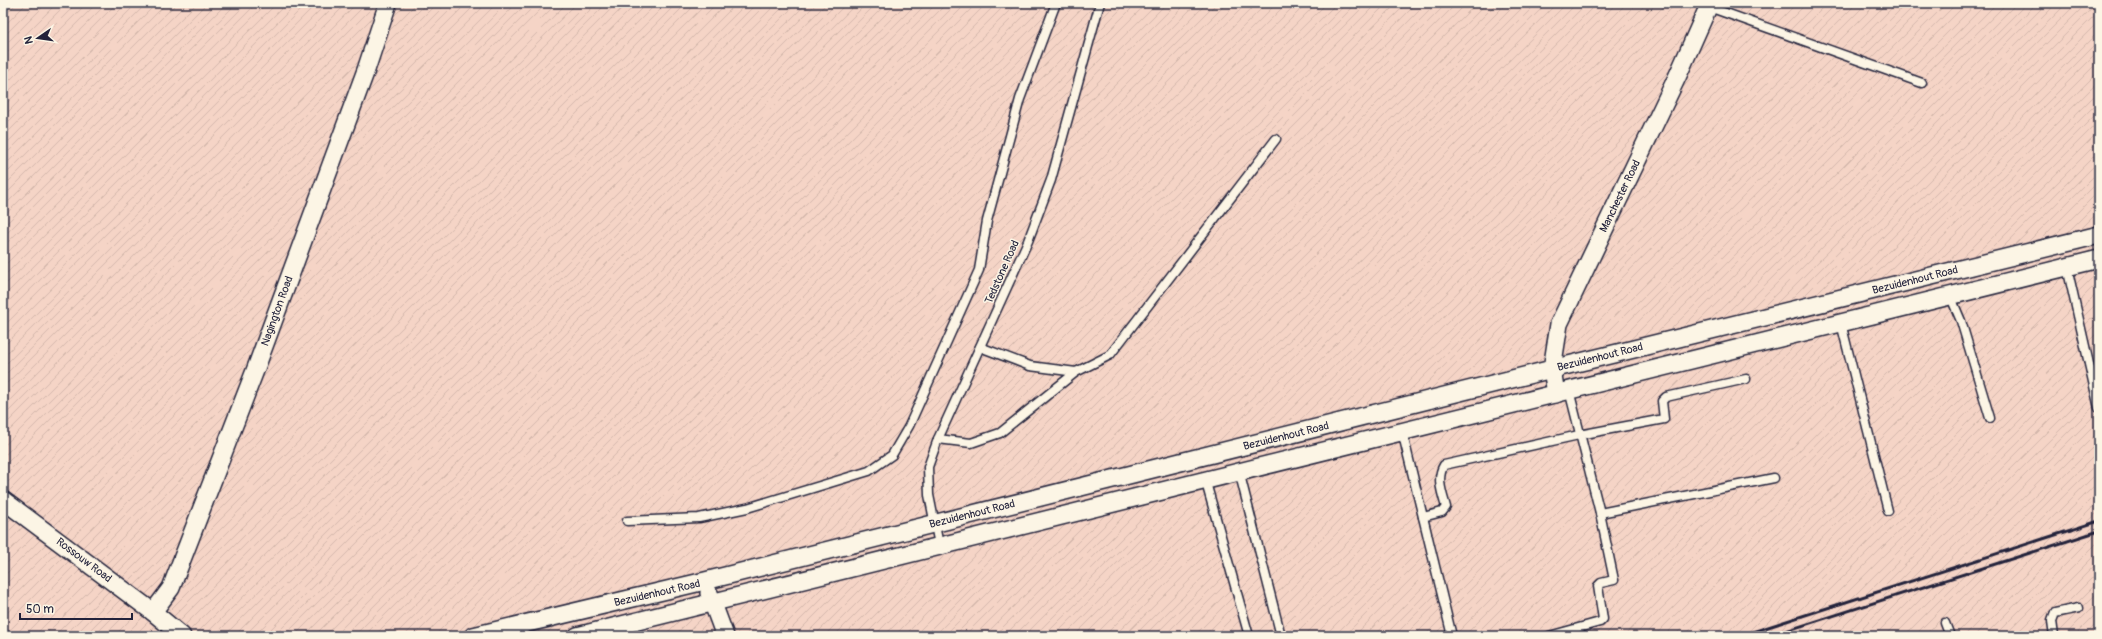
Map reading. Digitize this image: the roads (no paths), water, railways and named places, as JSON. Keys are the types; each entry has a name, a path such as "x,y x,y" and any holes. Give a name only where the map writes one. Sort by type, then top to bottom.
{"street":[{"name":"Nagington Road","path":"153,612 171,588 177,574 256,368 366,70 388,3"},
{"name":"Manchester Road","path":"1563,392 1552,369 1558,324 1678,75 1709,5"},
{"name":"Bezuidenhout Road","path":"473,636 705,581 1552,369 2099,235"},
{"path":"2061,244 2067,267"},
{"name":"Bezuidenhout Road","path":"577,636 939,545 2099,259"},
{"path":"1956,294 1960,269"},
{"path":"1827,302 1836,324"},
{"path":"1386,411 1397,432"},
{"path":"1194,459 1202,480"},
{"name":"Rossouw Road","path":"3,500 153,612 182,636"},
{"path":"871,539 877,561"},
{"path":"705,581 725,636"}],"lane":[{"path":"627,521 699,518 747,508 869,471 892,455 909,426 979,270 987,221 1020,99 1056,3"},
{"name":"Tedstone Road","path":"939,545 929,495 928,467 938,439 1028,241 1051,180 1100,3"},
{"path":"1709,5 1922,83"},
{"path":"938,439 971,443 1000,433 1076,372 1110,355 1276,140"},
{"path":"2067,267 2099,408"},
{"path":"1956,294 1961,321 1990,418"},
{"path":"1836,324 1888,511"},
{"path":"980,347 1030,366 1076,372"},
{"path":"1422,517 1442,512 1446,507 1439,480 1439,472 1444,465 1579,435 1664,419 1662,401 1666,397 1746,379"},
{"path":"1549,636 1600,622 1603,619 1598,586 1601,583 1614,580 1600,513 1579,435 1563,392"},
{"path":"1397,432 1422,517 1452,636"},
{"path":"1239,471 1281,636"},
{"path":"1600,513 1774,478"},
{"path":"1202,480 1249,636"},
{"path":"2054,636 2052,621 2055,613 2079,608"},
{"path":"1945,623 1950,636"}],"railway":[{"path":"1740,636 2099,521"},
{"path":"1770,636 2099,531"}]}
